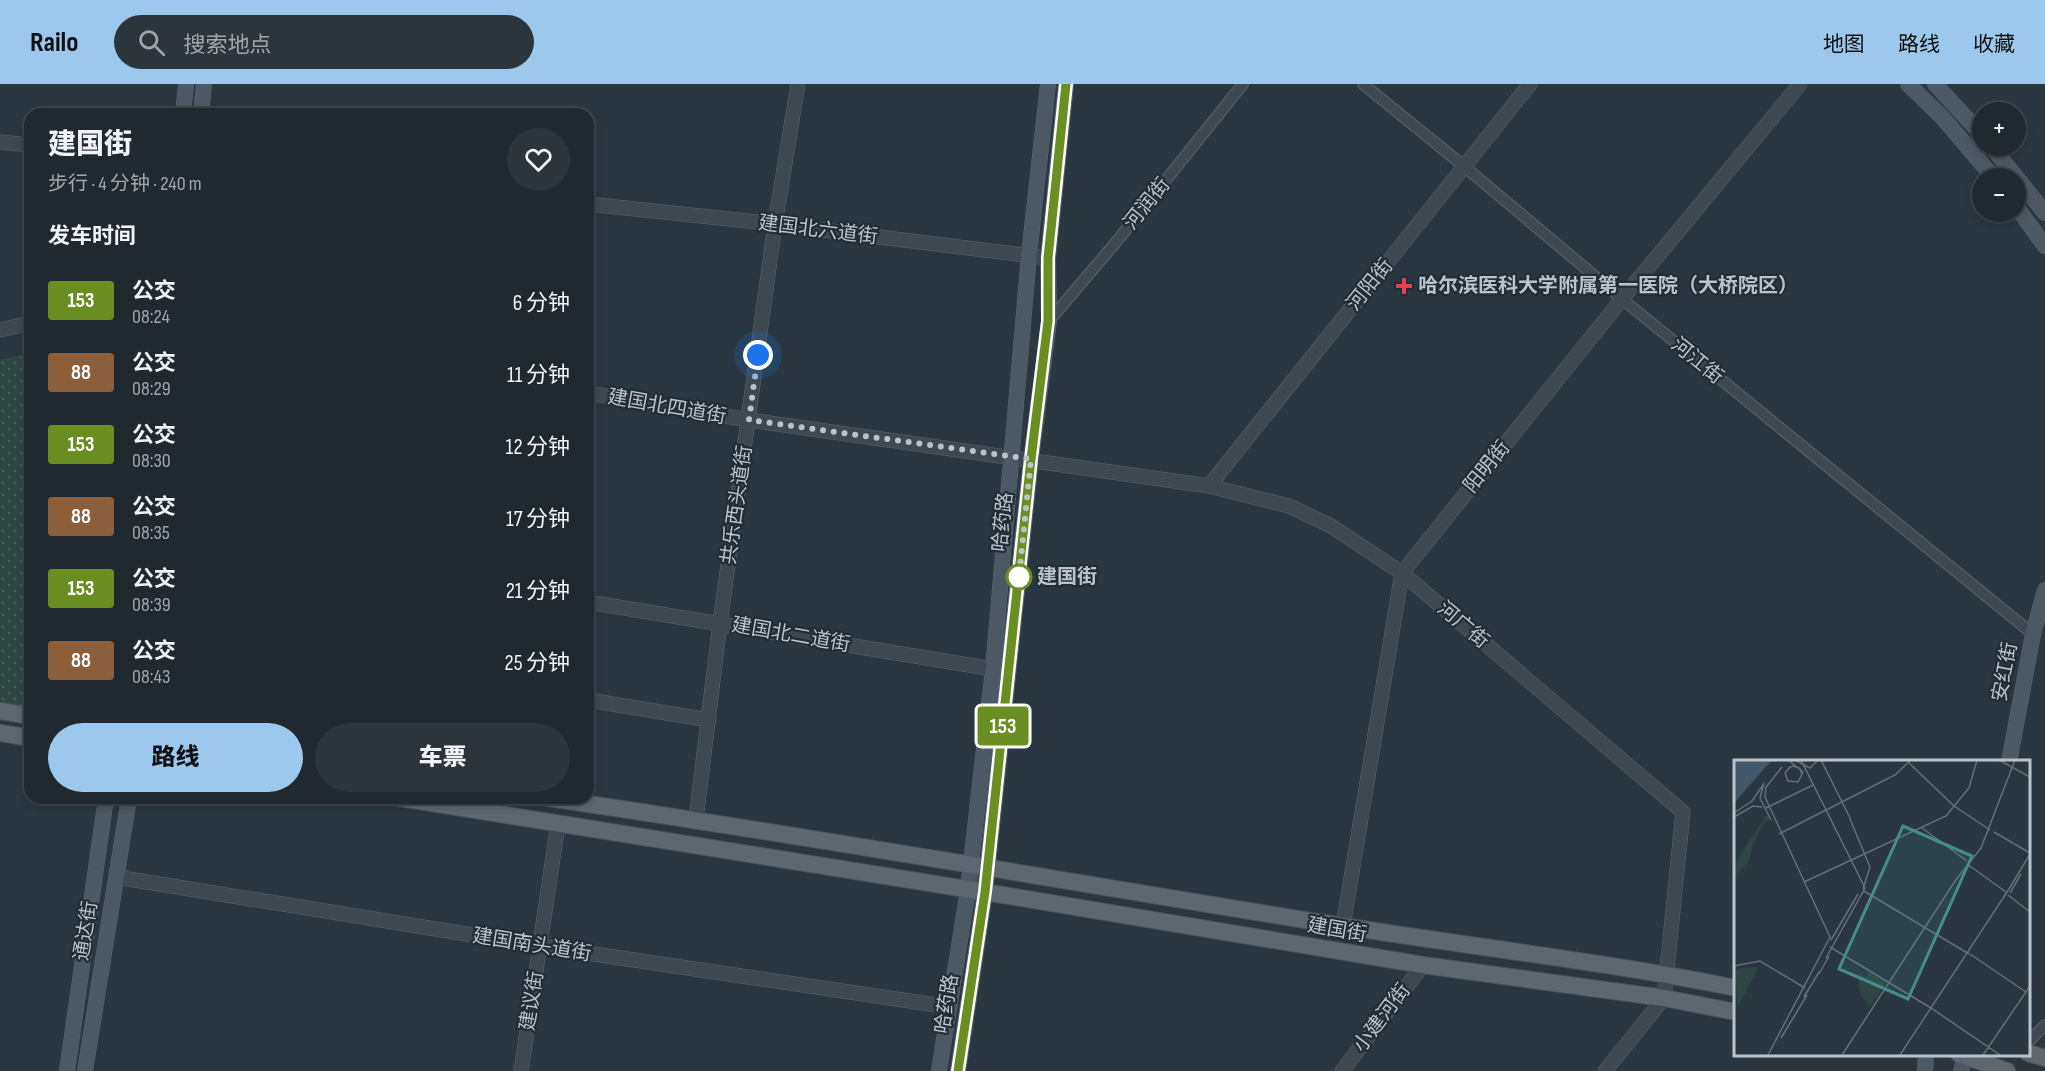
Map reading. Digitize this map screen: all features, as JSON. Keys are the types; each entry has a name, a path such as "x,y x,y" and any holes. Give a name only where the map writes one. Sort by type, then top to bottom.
{"main road":[{"path":"184,108 186,84"},
{"path":"202,108 204,84"},
{"name":"哈药路","path":"979,867 993,669 1029,255 1048,84"},
{"name":"哈药路","path":"958,1071 976,891 1048,321 1048,258 1066,84"},
{"path":"1908,84 1942,117 1985,168"},
{"path":"1935,84 1972,124"},
{"path":"1999,156 2045,213"},
{"path":"2026,220 2045,246"},
{"name":"安红街","path":"2009,760 2033,634 2045,590"},
{"path":"0,711 24,715"},
{"path":"0,733 24,737"},
{"name":"通达街","path":"67,1071 105,804"},
{"name":"通达街","path":"85,1071 128,804"},
{"name":"建国街","path":"436,804 1423,965 1664,998 1734,1012"},
{"name":"建国街","path":"590,804 696,819 1343,926 1666,974 1734,988"},
{"name":"哈药路","path":"939,1071 950,1007 976,891"},
{"path":"2030,1054 2045,1058"},
{"path":"1925,1071 1926,1056"},
{"path":"1961,1060 2007,1071"}],"street":[{"name":"共乐西头道街","path":"696,819 720,623 775,224 798,84"},
{"name":"河润街","path":"1048,321 1117,241 1243,84"},
{"name":"河江街","path":"1363,84 1622,300 2033,634"},
{"name":"河阳街","path":"1209,486 1530,84"},
{"name":"阳明街","path":"1343,926 1402,573 1800,84"},
{"path":"0,142 24,145"},
{"name":"建国北六道街","path":"594,205 775,224 1048,258"},
{"path":"0,330 24,324"},
{"name":"建国北四道街","path":"594,394 749,420 1031,459"},
{"name":"河广街","path":"1031,459 1209,486 1288,506 1331,526 1402,573 1683,812 1664,998"},
{"name":"建国北二道街","path":"594,603 993,669"},
{"path":"594,701 709,720"},
{"name":"建议街","path":"521,1071 558,824"},
{"name":"建国南头道街","path":"116,877 540,946 950,1007"},
{"name":"小建河街","path":"1342,1071 1423,965"},
{"path":"1605,1071 1664,998"},
{"path":"2030,1040 2045,1024"}],"green space":[{"path":"24,354 24,708 0,703 0,360"}],"bus line":[{"name":"153","path":"958,1071 985,892 1048,321 1048,258 1066,84"}],"place":[{"name":"哈尔滨医科大学附属第一医院（大桥院区）","path":"1404,286"},
{"name":"建国街","path":"1019,577"}],"route":[{"path":"758,355 749,420 1031,459 1019,577"}]}
